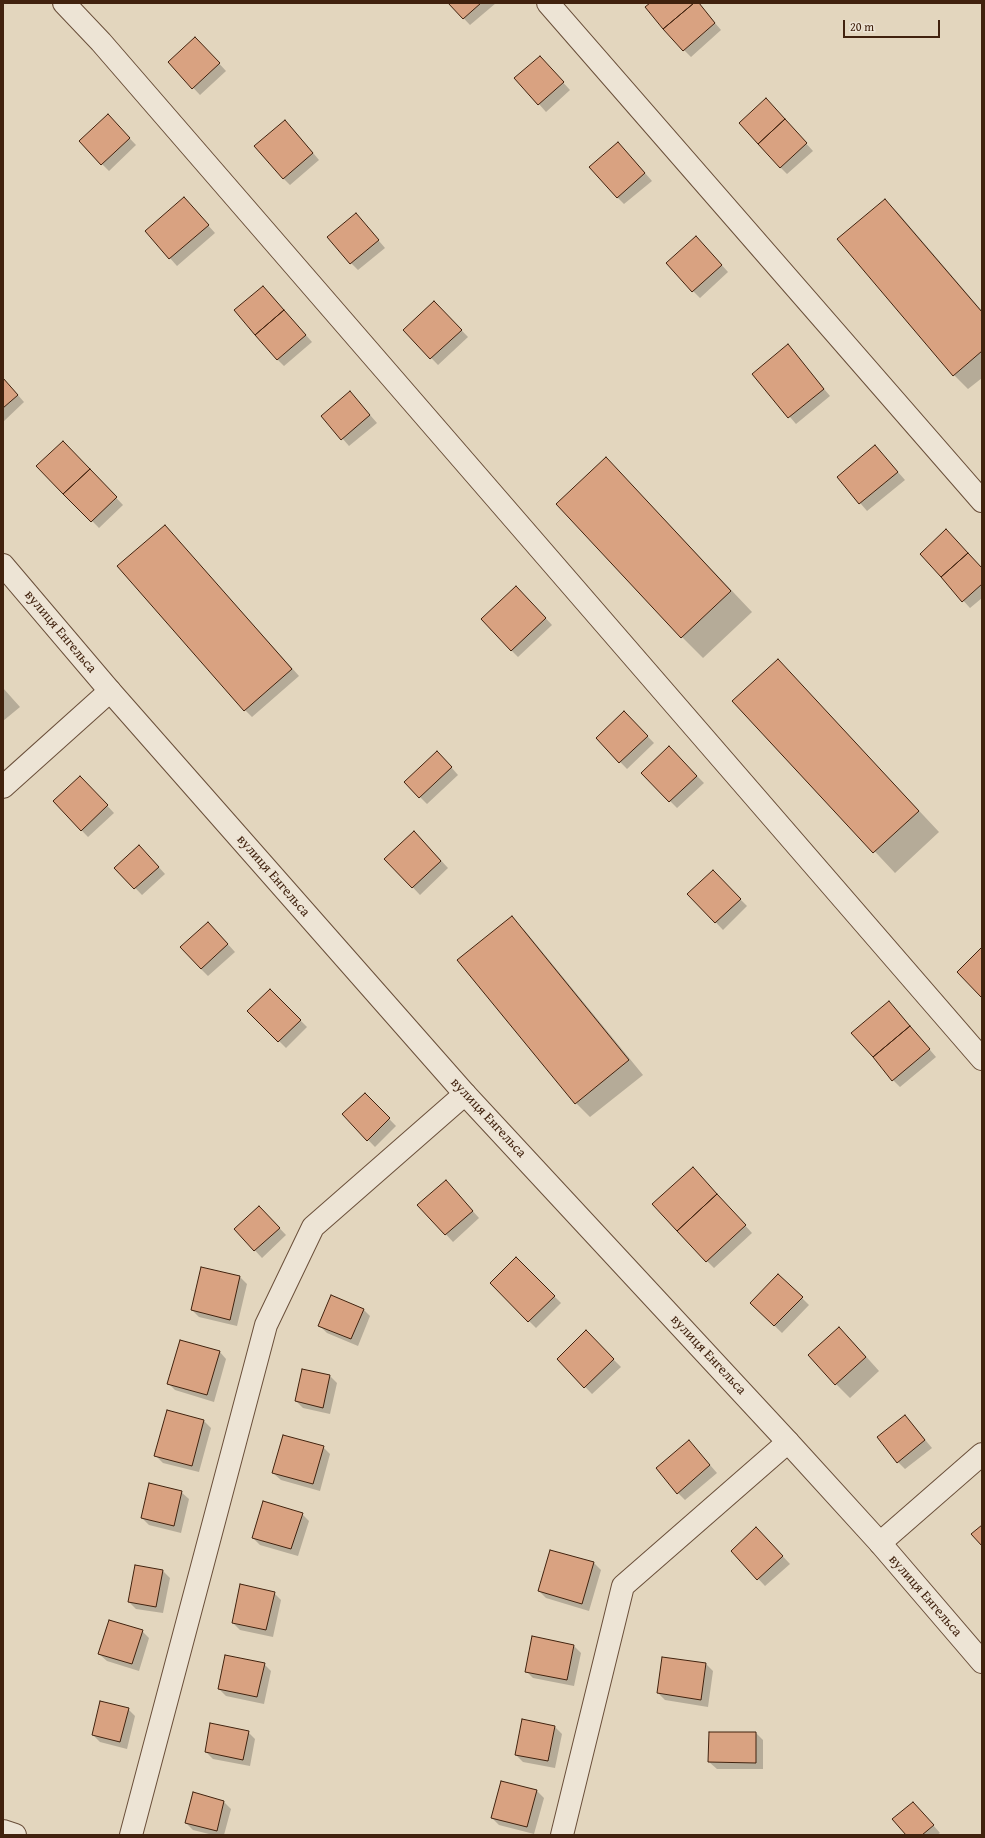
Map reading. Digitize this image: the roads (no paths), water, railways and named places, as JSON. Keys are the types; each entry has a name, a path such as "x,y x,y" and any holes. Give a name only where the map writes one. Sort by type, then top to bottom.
{"street":[{"path":"64,3 101,42 982,1059"},
{"path":"548,3 982,501"},
{"name":"вулиця Енгельса","path":"3,565 110,691 465,1094 880,1543 982,1662"},
{"path":"3,787 110,691"},
{"path":"131,1835 266,1325 313,1227 465,1094"},
{"path":"562,1835 623,1586 788,1442"},
{"path":"880,1543 982,1454"},
{"path":"3,1831 15,1835"}]}
